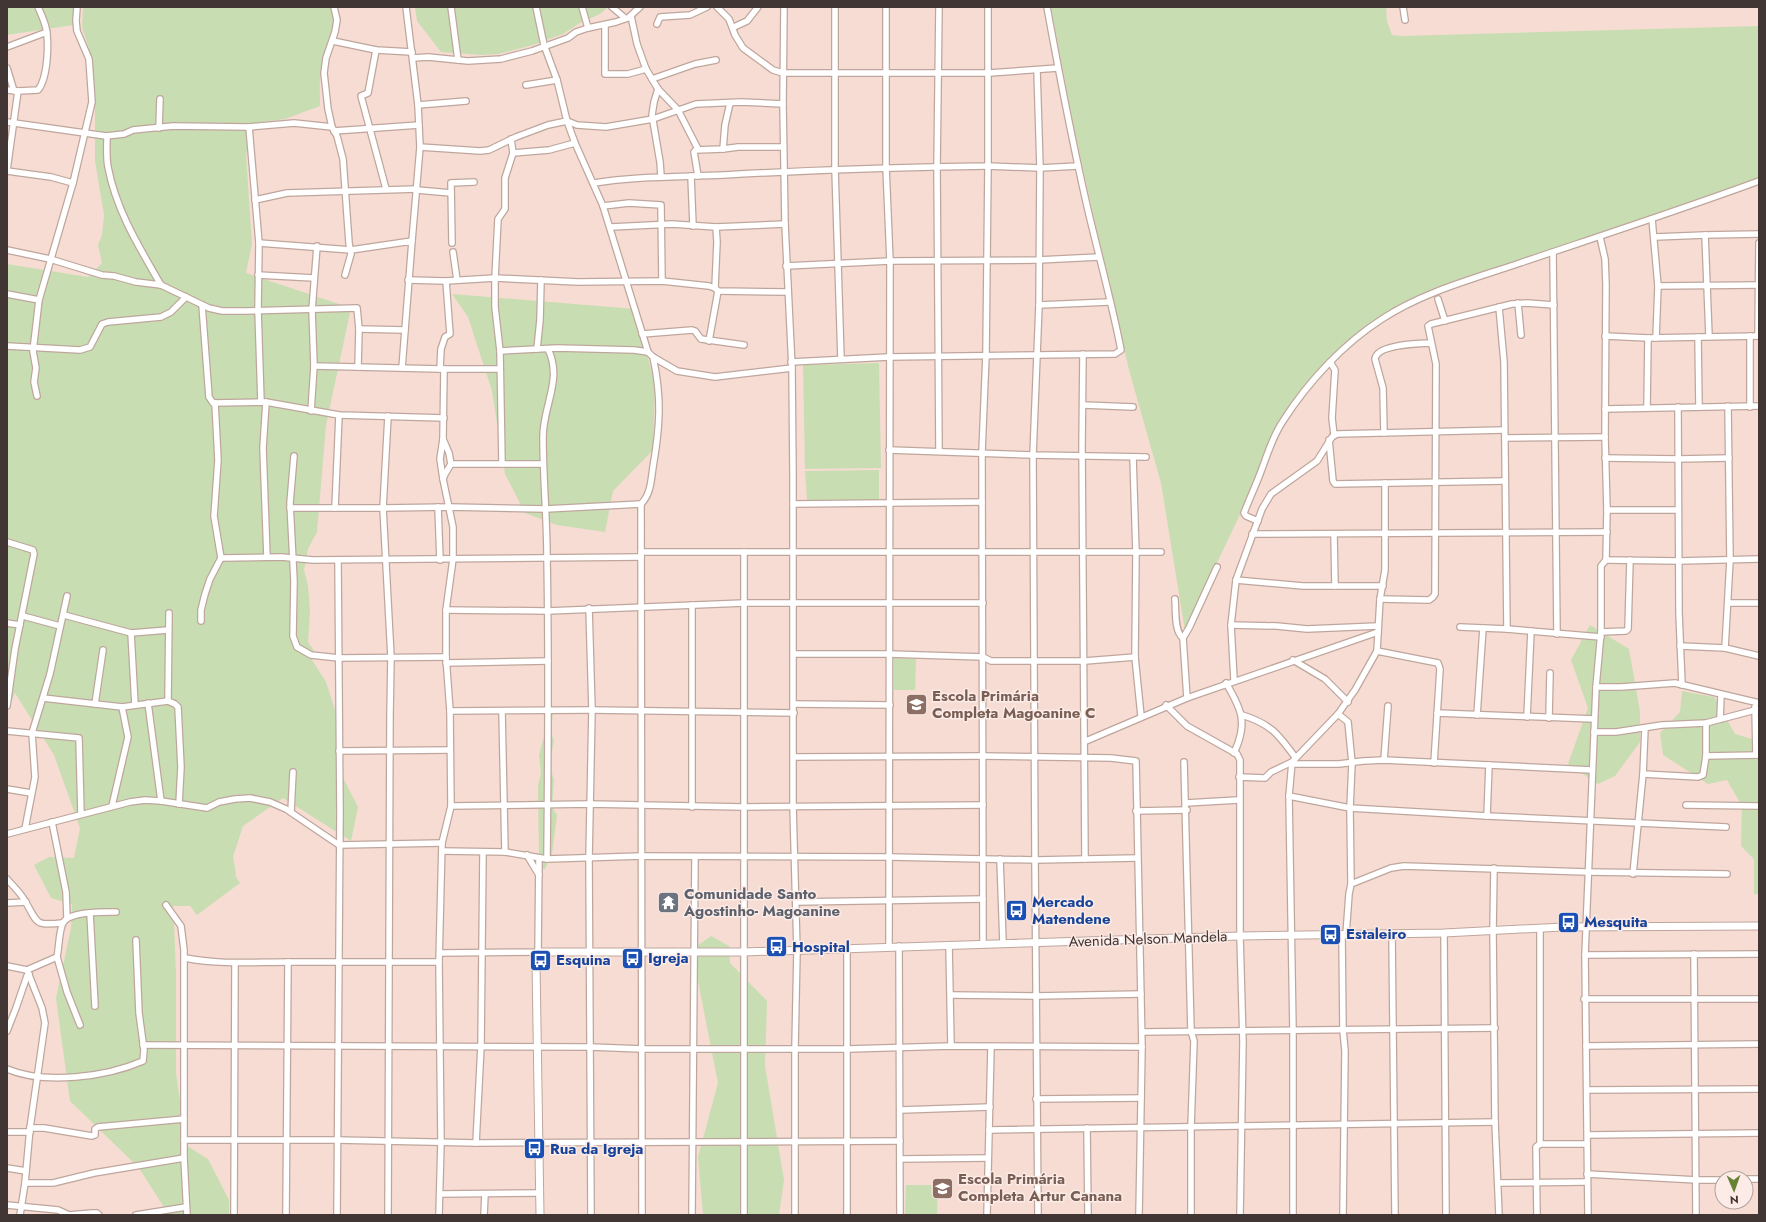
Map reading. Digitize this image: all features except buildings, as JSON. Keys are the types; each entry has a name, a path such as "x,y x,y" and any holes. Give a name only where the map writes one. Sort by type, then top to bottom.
{"street":[{"path":"7,90 33,91 40,88 45,69 47,32 38,7"},
{"path":"37,396 34,382 36,368 34,348 39,300 73,183 86,133 92,102 90,59 77,31 77,7"},
{"path":"334,7 337,20 333,41 326,58 324,73 328,109 343,159 349,243 351,250 345,275"},
{"path":"402,368 420,147 413,55 406,7"},
{"path":"451,7 458,60"},
{"path":"536,7 544,46 557,80 567,121 611,227 642,334 658,381 660,409 659,431 648,495 641,504 642,1215"},
{"path":"582,7 588,28"},
{"path":"612,7 625,18"},
{"path":"333,41 376,50 428,57 458,60 501,60 568,38 576,32 605,25 631,16 640,7"},
{"path":"657,24 660,17 690,15 707,7"},
{"path":"717,7 730,19 734,27 735,35 743,48 773,70 783,73 989,73 1058,68"},
{"path":"734,27 747,21 758,7"},
{"path":"784,7 784,172 786,266 792,365 794,552 793,806 796,902 794,1048 795,1215"},
{"path":"835,7 835,169 841,359"},
{"path":"886,7 886,168 890,261 890,705 888,756 890,947"},
{"path":"939,7 937,167 939,450"},
{"path":"983,944 982,452 986,355 989,73 988,7"},
{"path":"500,351 557,348 634,350 650,355 677,371 715,377 841,359 1037,354 1115,354 1121,350 1098,257 1078,166 1047,7"},
{"path":"1403,7 1405,20"},
{"path":"631,16 646,69 658,88 678,110 698,149"},
{"path":"605,25 605,74 628,74 646,69"},
{"path":"7,47 47,32"},
{"path":"376,50 368,93 361,96 386,189"},
{"path":"652,78 695,64 716,60"},
{"path":"7,68 16,91 14,123 7,171 51,177 73,183"},
{"path":"1037,70 1040,168 1038,260 1039,305 1033,455 1033,661 1036,1129 1038,1215"},
{"path":"526,85 557,80"},
{"path":"658,88 653,108 653,119 661,176"},
{"path":"159,128 160,99"},
{"path":"418,105 466,101"},
{"path":"723,149 725,125 730,103"},
{"path":"420,147 480,151 489,150 511,139 548,125 567,121 577,125 599,127 636,123 653,119 696,104 783,104"},
{"path":"7,122 86,133 96,136 124,134 132,130 185,125 249,127 294,123 333,129 371,129 419,125"},
{"path":"249,127 258,243 258,310 263,402 266,557"},
{"path":"107,136 108,166 115,195 134,240 161,285"},
{"path":"502,464 500,351 495,307 495,278 498,219 505,209 505,178 513,153 511,139"},
{"path":"513,153 549,150 575,143"},
{"path":"698,176 694,152 698,149 784,147"},
{"path":"594,183 628,178 661,176 698,176 835,169 988,166 1040,168 1078,166"},
{"path":"691,176 693,226"},
{"path":"1258,521 1246,516 1244,513 1275,434 1300,397 1330,362 1372,325 1398,310 1445,288 1652,220 1759,181"},
{"path":"452,243 451,183 474,182"},
{"path":"255,200 287,193 386,189 451,193"},
{"path":"603,206 629,203 660,204 662,206 662,281"},
{"path":"1652,220 1655,237 1658,286 1656,338"},
{"path":"611,227 662,225 716,227 785,224"},
{"path":"709,341 717,290 716,227"},
{"path":"1655,237 1705,234 1759,234"},
{"path":"1705,234 1709,336"},
{"path":"1588,1215 1588,1090 1584,999 1587,872 1594,719 1601,634 1601,566 1606,560 1607,532 1604,259 1600,237"},
{"path":"258,243 317,246 351,250 412,241"},
{"path":"1605,336 1648,338 1759,336 1759,243"},
{"path":"311,411 314,366 312,310 317,246"},
{"path":"7,250 50,259 102,275 114,276 136,282 161,285 209,308 222,311 357,308 359,329 358,368"},
{"path":"454,252 457,280"},
{"path":"1553,252 1557,634"},
{"path":"786,266 890,261 1038,260 1098,257"},
{"path":"258,275 314,278"},
{"path":"408,280 446,281 495,278 578,282 662,281 717,290 788,292"},
{"path":"538,349 541,280"},
{"path":"439,1215 441,1142 439,962 442,843 451,806 450,711 446,660 446,610 452,559 452,527 450,507 440,459 444,418 441,350 445,337 450,334 446,281"},
{"path":"1658,286 1759,285"},
{"path":"7,294 39,300"},
{"path":"7,346 80,350 90,347 102,324 108,322 161,317 171,312 186,297"},
{"path":"1438,299 1445,321"},
{"path":"1039,305 1109,302"},
{"path":"1380,600 1428,600 1433,597 1435,587 1435,357 1428,326 1518,303 1554,305"},
{"path":"1518,303 1521,335"},
{"path":"202,305 209,397 210,400 215,403 263,402 339,415 444,418"},
{"path":"1499,307 1504,345 1507,629"},
{"path":"359,329 405,330"},
{"path":"642,334 692,330 695,331 702,339 744,345"},
{"path":"1698,336 1700,407"},
{"path":"1750,336 1750,407"},
{"path":"1647,408 1648,338"},
{"path":"1384,433 1383,388 1375,355 1381,350 1400,346 1431,343"},
{"path":"552,358 557,348"},
{"path":"547,859 548,611 543,428 554,384 552,358 548,349"},
{"path":"1084,354 1084,661 1086,741 1085,859"},
{"path":"1330,362 1335,370 1332,418 1333,481 1335,484 1506,481"},
{"path":"314,366 358,368 500,369"},
{"path":"201,621 201,610 210,578 221,558 214,516 218,460 215,403"},
{"path":"1083,405 1134,407"},
{"path":"1725,648 1730,560 1728,406"},
{"path":"1605,409 1759,406"},
{"path":"1678,407 1678,510 1682,685"},
{"path":"335,508 339,415"},
{"path":"388,416 383,508 392,657 390,751 388,1215"},
{"path":"1332,438 1384,433 1504,430"},
{"path":"1505,438 1605,437"},
{"path":"1234,680 1231,625 1236,580 1262,509 1271,494 1317,461 1332,438"},
{"path":"443,439 450,453 451,464 444,474 443,479"},
{"path":"889,450 939,450 1033,455 1146,457"},
{"path":"294,456 290,508 293,558 293,636 297,648 311,655 339,658 392,657 446,660 548,661"},
{"path":"1133,457 1136,553 1135,657 1141,716"},
{"path":"1605,458 1729,458"},
{"path":"451,464 543,464"},
{"path":"1239,777 1265,778 1271,772 1293,761 1348,702 1377,651 1380,600 1385,570 1385,483"},
{"path":"793,504 982,502"},
{"path":"290,508 450,507 546,509 641,504"},
{"path":"438,507 440,560"},
{"path":"1607,510 1678,510"},
{"path":"1252,534 1607,532"},
{"path":"1334,534 1335,586"},
{"path":"7,542 33,550 34,552 7,706"},
{"path":"221,558 266,557 313,560 440,560 744,552 1161,552"},
{"path":"744,552 744,1215"},
{"path":"336,1215 339,845 338,560"},
{"path":"1606,560 1759,560"},
{"path":"1460,627 1507,629 1557,634 1601,634 1626,631 1628,629 1630,560"},
{"path":"1187,698 1183,638 1217,567"},
{"path":"1236,580 1302,586 1383,586"},
{"path":"25,829 35,770 32,733 44,698 60,626 64,615 67,596"},
{"path":"1175,599 1178,629 1180,636 1183,638"},
{"path":"446,610 548,611 589,608 642,608 744,603 983,603"},
{"path":"1728,603 1759,603"},
{"path":"692,606 692,807"},
{"path":"589,608 592,710 589,858 591,953 591,1215"},
{"path":"168,701 169,613"},
{"path":"64,615 131,633 168,630"},
{"path":"23,616 60,626"},
{"path":"7,623 20,625"},
{"path":"1231,625 1277,626 1307,629 1378,629"},
{"path":"1477,715 1483,628"},
{"path":"1086,741 1166,705 1378,629"},
{"path":"1527,717 1531,631"},
{"path":"131,633 134,705"},
{"path":"1680,646 1725,648 1759,656"},
{"path":"95,704 103,650"},
{"path":"1377,651 1438,663 1440,669 1434,763"},
{"path":"794,654 889,654 983,657 991,661 1084,661 1135,657"},
{"path":"1293,660 1325,679 1348,702"},
{"path":"1549,718 1550,673"},
{"path":"1226,683 1238,704 1242,715 1237,747 1234,753"},
{"path":"1596,687 1621,687 1664,683 1682,685 1756,703 1758,755 1706,756"},
{"path":"1720,720 1722,695"},
{"path":"44,698 122,707 168,701 175,704 178,707 181,768 179,804"},
{"path":"148,703 161,801"},
{"path":"794,704 890,705"},
{"path":"1166,705 1187,726 1239,756 1240,760 1238,800 1243,1031 1240,1215"},
{"path":"1384,760 1388,706"},
{"path":"112,806 128,737 122,707"},
{"path":"1594,732 1616,732 1706,723 1757,709"},
{"path":"450,711 592,710 692,713 794,713"},
{"path":"502,711 505,852"},
{"path":"1437,713 1594,719"},
{"path":"1338,714 1348,722 1352,764 1350,808 1351,884 1348,894 1344,935 1343,1030 1345,1051 1342,1215"},
{"path":"1242,715 1256,719 1271,727 1293,761 1289,796 1293,1031 1293,1215"},
{"path":"1643,774 1701,777 1704,773 1706,756 1706,723"},
{"path":"1633,874 1639,823 1645,728"},
{"path":"7,731 79,738 80,814"},
{"path":"339,752 450,750"},
{"path":"794,757 1085,757 1136,761 1142,1032 1139,1215"},
{"path":"1293,761 1352,764 1363,761 1384,760 1592,770"},
{"path":"1184,762 1187,810 1188,938 1191,1031 1194,1041 1191,1127 1191,1215"},
{"path":"1487,816 1489,765"},
{"path":"291,812 293,772"},
{"path":"7,789 31,793"},
{"path":"1289,796 1350,808 1726,827"},
{"path":"7,834 112,806 145,800 207,808 219,802 250,798 270,802 291,812 339,845 442,843"},
{"path":"1186,803 1238,800"},
{"path":"451,806 642,804 692,807 889,807 983,805"},
{"path":"1686,805 1759,806"},
{"path":"1136,811 1187,810"},
{"path":"52,822 66,892 68,918"},
{"path":"442,851 505,852 547,859 642,856 794,858 890,857 1035,860 1137,858"},
{"path":"476,1143 481,1046 483,852"},
{"path":"527,855 540,875"},
{"path":"692,1215 695,857"},
{"path":"539,858 538,952 536,962 540,1215"},
{"path":"1000,859 1003,943"},
{"path":"1351,884 1387,869 1404,866 1633,874 1727,874"},
{"path":"1494,868 1493,931 1495,1122 1499,1215"},
{"path":"7,879 26,902 32,915 38,923 62,923 68,918 90,913 116,912"},
{"path":"796,902 983,899"},
{"path":"7,903 26,902"},
{"path":"166,905 180,926 185,958 184,1158 187,1215"},
{"path":"90,913 95,1006"},
{"path":"62,923 57,957 80,1025"},
{"name":"Avenida Nelson Mandela","path":"538,952 642,953 796,951 899,946 1240,936 1291,937 1444,933 1586,927 1759,926"},
{"path":"1537,1215 1535,1150 1540,1144 1540,929"},
{"path":"1444,933 1446,1215"},
{"path":"1392,934 1395,1215"},
{"path":"7,1069 19,1074 38,1078 64,1078 102,1073 140,1063 144,1059 138,1013 136,940"},
{"path":"949,945 951,1046"},
{"path":"899,946 901,1110 900,1215"},
{"path":"847,949 847,1215"},
{"path":"440,953 538,952"},
{"path":"1694,954 1695,1134 1697,1180 1696,1215"},
{"path":"1585,955 1759,954"},
{"path":"7,966 28,972 57,957"},
{"path":"185,958 235,964 288,962 439,962"},
{"path":"286,1215 288,962"},
{"path":"234,1215 235,964"},
{"path":"7,1031 28,972"},
{"path":"20,1215 38,1078 44,1018 36,990 28,972"},
{"path":"951,995 1036,996 1141,994"},
{"path":"1584,999 1759,999"},
{"path":"1142,1032 1495,1028"},
{"path":"1586,1046 1759,1044"},
{"path":"143,1045 848,1049 951,1046 1142,1048"},
{"path":"987,1215 991,1047"},
{"path":"1588,1090 1759,1089"},
{"path":"1036,1098 1141,1098"},
{"path":"901,1110 990,1106"},
{"path":"7,1132 51,1129 92,1136 95,1135 95,1129 98,1127 184,1119"},
{"path":"989,1130 1140,1127 1293,1127 1344,1124 1495,1122"},
{"path":"1087,1128 1088,1215"},
{"path":"1588,1135 1759,1133"},
{"path":"184,1140 337,1140 476,1143 540,1141 591,1143 900,1141"},
{"path":"1540,1144 1587,1144"},
{"path":"25,1183 52,1183 94,1173 184,1158"},
{"path":"901,1159 988,1158"},
{"path":"7,1168 26,1171"},
{"path":"1587,1174 1714,1180"},
{"path":"1498,1182 1588,1182"},
{"path":"440,1194 540,1193"},
{"path":"484,1194 484,1215"},
{"path":"7,1205 58,1210 69,1215 92,1212 99,1215"},
{"path":"136,1215 186,1207"}],"green space":[{"path":"7,7 76,7 73,25 7,35"},
{"path":"83,7 332,7 333,14 332,28 321,67 320,106 285,119 254,123 246,154 252,244 246,273 351,308 326,425 317,532 308,549 304,570 308,585 310,611 308,642 314,651 312,660 326,682 335,710 339,770 358,807 351,841 283,798 243,826 233,857 236,873 235,875 240,883 197,915 190,906 174,906 166,909 174,923 176,972 176,1073 184,1128 184,1144 208,1159 229,1200 229,1215 169,1215 139,1168 70,1101 56,998 71,928 72,904 51,898 34,865 49,857 74,858 80,828 54,755 15,693 7,712 7,264 88,277 102,263 98,245 102,235 104,215 95,161 95,102 89,49 82,27"},
{"path":"415,7 608,7 600,14 580,23 563,34 533,45 498,54 481,55 441,52 417,21"},
{"path":"1051,7 1386,7 1387,21 1392,35 1402,36 1759,26 1759,178 1677,208 1481,272 1443,286 1405,302 1373,320 1360,330 1321,367 1298,394 1283,417 1273,437 1252,489 1185,631 1161,483 1129,370 1074,128"},
{"path":"452,294 635,309 655,385 653,450 613,491 605,532 557,525 525,513 505,474 492,391 468,317"},
{"path":"879,363 881,468 805,469 803,365"},
{"path":"879,470 879,500 807,500 805,471"},
{"path":"1590,625 1629,649 1640,712 1640,742 1615,776 1598,784 1568,764 1588,708 1571,660"},
{"path":"894,658 916,659 915,690 894,690"},
{"path":"1682,691 1714,697 1735,734 1759,741 1759,894 1754,894 1754,859 1741,846 1742,806 1727,780 1708,784 1663,755 1660,733 1680,712"},
{"path":"550,711 553,713 551,733 554,741 549,766 554,779 552,807 557,815 552,854 545,869 531,868 528,858 539,853 538,785 541,774 539,755 544,737 544,716"},
{"path":"711,936 729,946 730,963 767,1001 765,1066 784,1180 779,1215 703,1215 698,1157 718,1083 697,976 697,946"},
{"path":"906,1185 938,1185 937,1215 905,1215"}],"place":[{"name":"Escola Primária Completa Magoanine C","path":"916,705"},
{"name":"Comunidade Santo Agostinho- Magoanine","path":"668,903"},
{"name":"Mercado Matendene","path":"1017,911"},
{"name":"Mesquita","path":"1568,922"},
{"name":"Estaleiro","path":"1330,934"},
{"name":"Hospital","path":"776,947"},
{"name":"Igreja","path":"633,958"},
{"name":"Esquina","path":"540,960"},
{"name":"Rua da Igreja","path":"535,1149"},
{"name":"Escola Primária Completa Artur Canana","path":"943,1188"}]}
